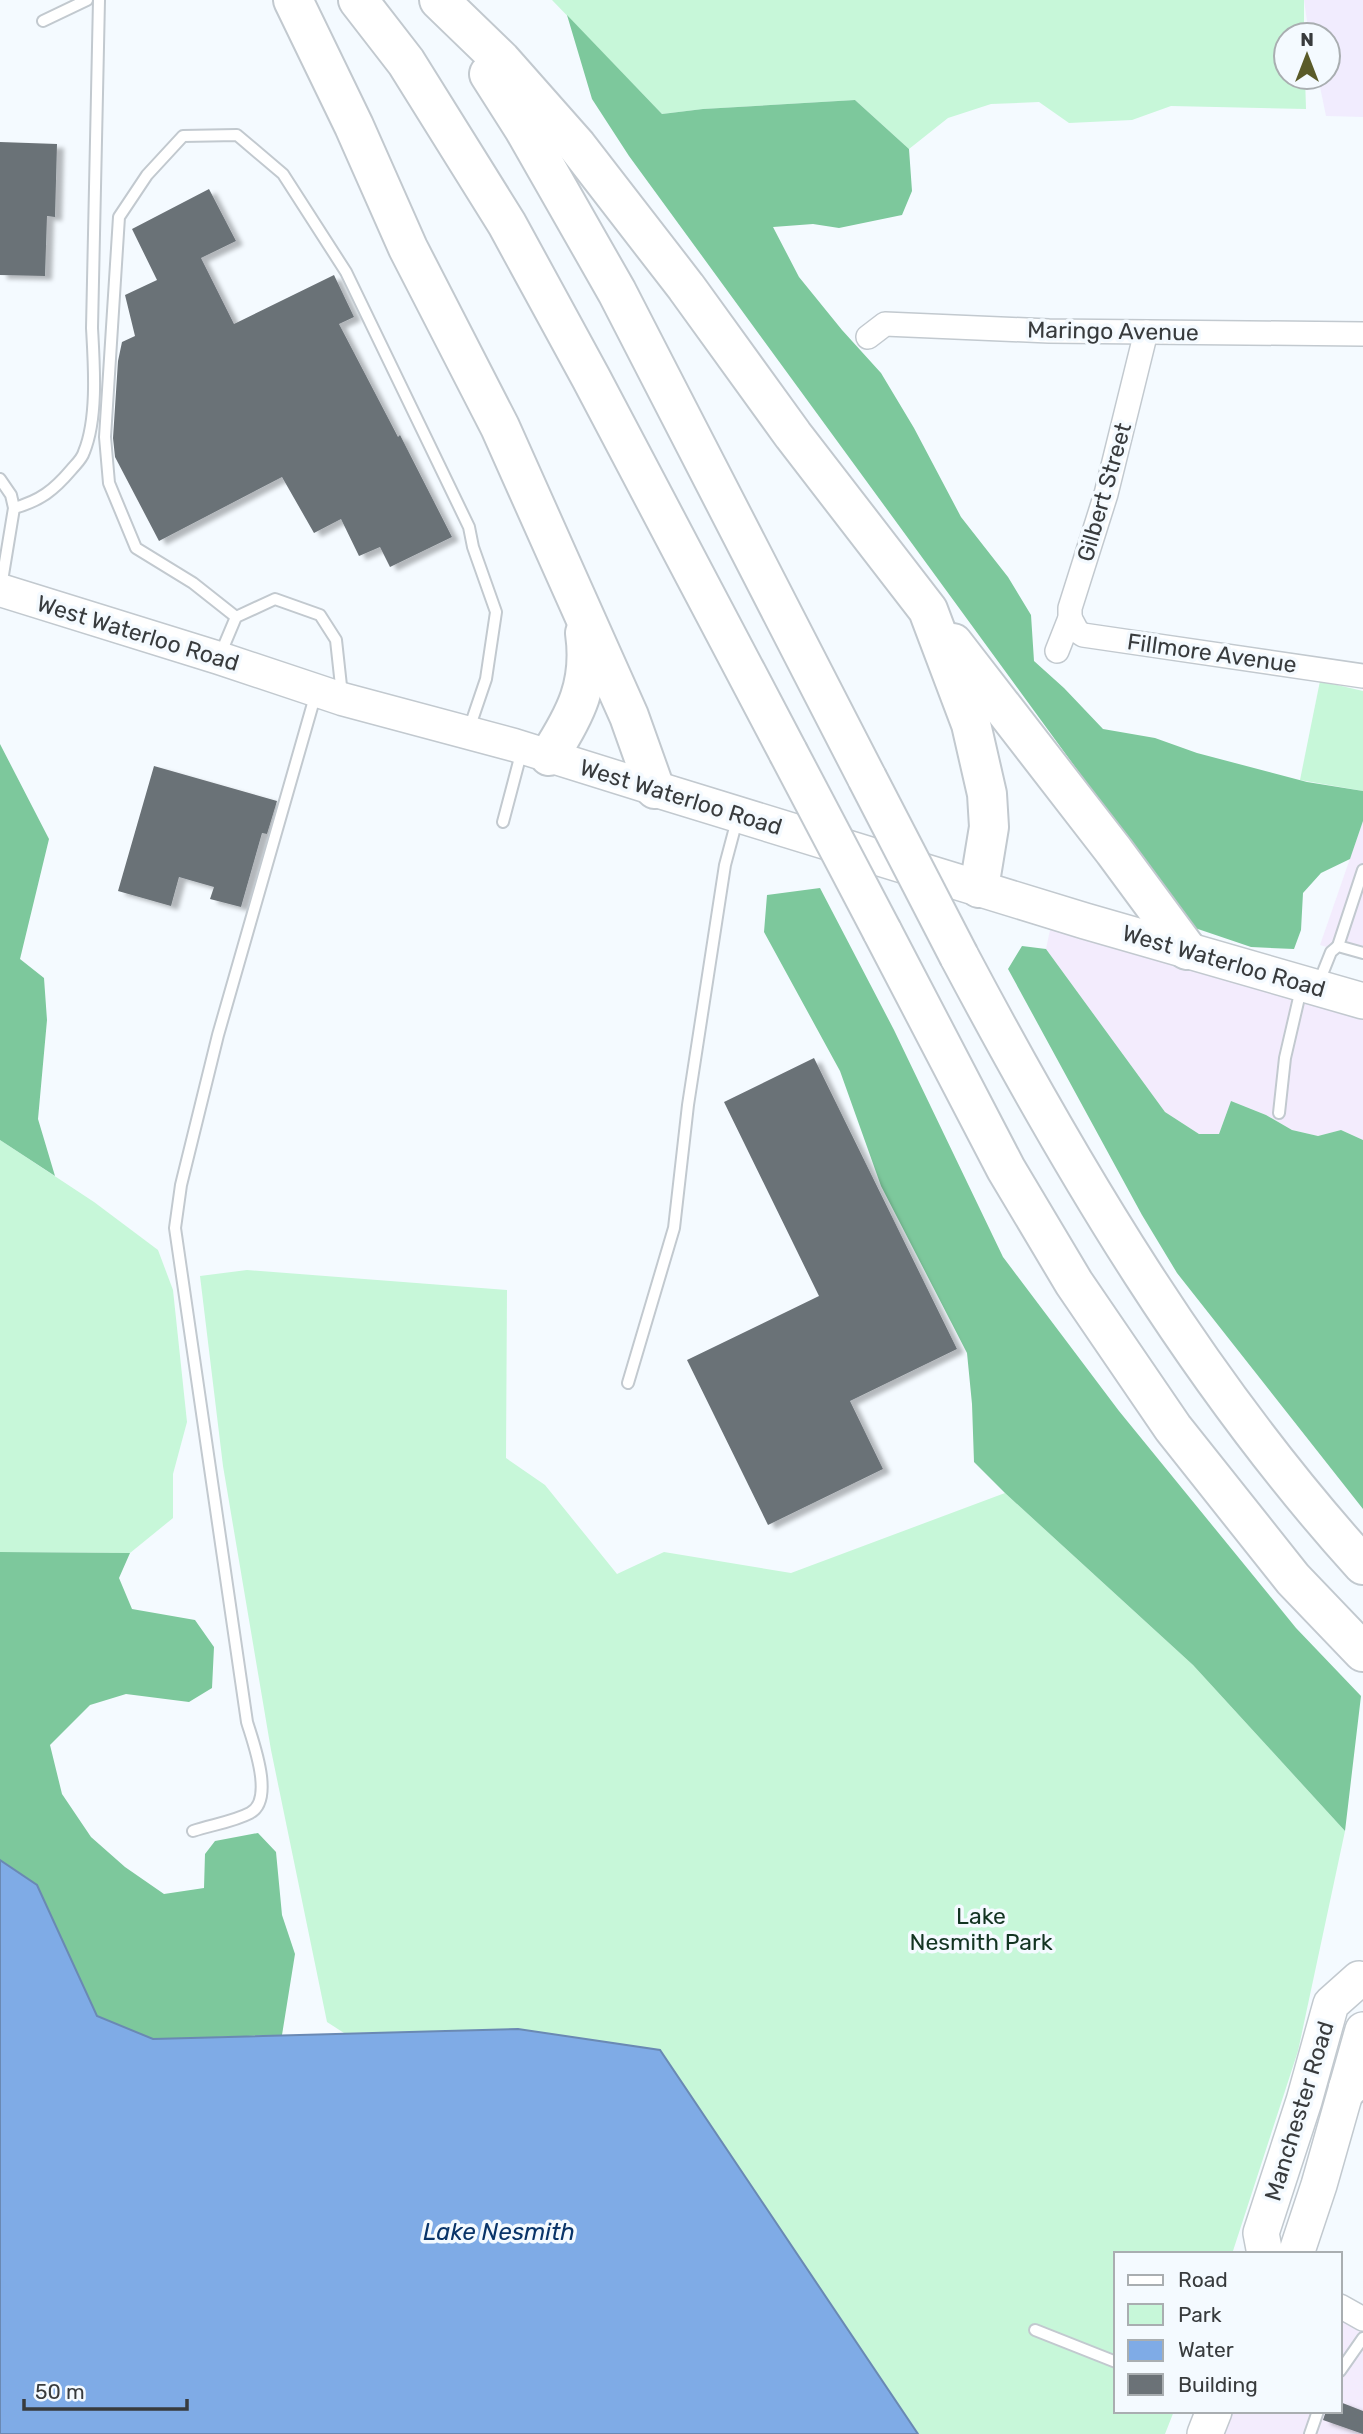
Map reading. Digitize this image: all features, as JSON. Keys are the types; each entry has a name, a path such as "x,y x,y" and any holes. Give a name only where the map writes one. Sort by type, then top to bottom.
{"highway":[{"path":"293,0 354,126 408,248 500,427 629,716 655,789"},
{"path":"358,0 406,62 508,224 1006,1170 1074,1283 1173,1428 1293,1579 1352,1642"},
{"path":"438,0 501,60 577,146 686,287 793,435 1114,851 1187,950"},
{"path":"438,0 524,129 611,281 959,956 1014,1059 1091,1192 1195,1350 1288,1478 1359,1560"},
{"path":"536,752 567,728 586,681 588,654 577,600"},
{"path":"928,610 971,724 987,794 989,827 979,888"}],"main road":[{"name":"West Waterloo Road","path":"1,590 329,695 536,752 979,888 1363,1001"},
{"name":"Manchester Road","path":"1265,2252 1261,2234 1304,2101 1331,2004 1362,1980"},
{"name":"Manchester Road","path":"1297,2252 1356,2080 1363,2030"},
{"path":"1205,2434 1213,2413"}],"street":[{"name":"Maringo Avenue","path":"868,337 885,324 1049,331 1363,334"},
{"name":"Gilbert Street","path":"1057,651 1070,618 1070,608 1106,494 1146,332"},
{"name":"Fillmore Avenue","path":"1070,618 1077,631 1083,635 1363,676"},
{"path":"1342,2307 1363,2319"}],"lane":[{"path":"43,21 87,0"},
{"path":"14,508 31,503 58,487 84,455 91,431 99,0"},
{"path":"236,617 192,583 136,548 109,483 105,437 118,217 147,175 183,136 237,135 283,174 346,272 469,527 473,547 496,612 486,679 468,733"},
{"path":"0,479 11,495 14,508 1,590"},
{"path":"192,1830 251,1813 259,1804 262,1779 247,1722 175,1228 181,1185 215,1047 329,695 337,640 320,615 275,599 236,617 219,658"},
{"path":"503,822 536,752"},
{"path":"628,1383 674,1228 688,1105 723,879 738,815"},
{"path":"1279,1113 1284,1058 1309,986 1331,952 1338,946 1363,870"},
{"path":"1338,946 1363,954"},
{"path":"1035,2330 1114,2361"},
{"path":"1342,2368 1363,2338"},
{"path":"1310,2434 1317,2413"}],"shaded area":[{"path":"1304,0 1363,0 1363,117 1326,116 1321,91 1342,91 1342,21 1307,21"},
{"path":"1363,821 1363,958 1320,945"},
{"path":"1054,911 1363,1001 1363,1140 1341,1130 1318,1136 1292,1130 1266,1115 1231,1101 1219,1134 1199,1134 1165,1112 1046,949"},
{"path":"1342,2307 1363,2319 1363,2434 1205,2434 1213,2413 1342,2413"}],"green space":[{"path":"552,0 1304,0 1304,21 1272,21 1272,91 1305,91 1306,109 1171,106 1132,120 1069,123 1039,102 991,104 948,118 909,149 855,100 662,114"},
{"path":"567,15 662,114 855,100 909,149 912,191 902,215 839,228 813,224 773,227 799,277 881,373 914,428 961,517 1008,577 1031,615 1034,661 1103,729 1155,738 1197,753 1307,782 1363,791 1363,821 1350,859 1321,873 1303,893 1301,930 1294,949 1251,947 1192,927 629,156 592,99"},
{"path":"1320,681 1363,691 1363,791 1300,780"},
{"path":"0,744 49,839 20,959 44,978 47,1020 38,1119 55,1176 0,1140"},
{"path":"820,888 894,1030 1003,1257 1119,1411 1296,1628 1361,1696 1345,1831 1193,1665 974,1462 967,1353 881,1186 840,1071 764,932 767,895"},
{"path":"1022,946 1046,949 1165,1112 1199,1134 1219,1134 1231,1101 1266,1115 1292,1130 1318,1136 1341,1130 1363,1140 1363,1509 1177,1273 1142,1215 1008,969"},
{"path":"0,1140 94,1202 158,1250 173,1290 187,1422 173,1474 173,1518 130,1553 0,1552"},
{"name":"Lake Nesmith Park","path":"247,1270 507,1290 506,1458 545,1485 617,1574 664,1552 791,1573 1005,1493 1193,1665 1345,1831 1298,2051 1233,2252 1114,2252 1114,2413 1173,2413 1165,2434 918,2434 660,2050 518,2029 344,2033 327,2022 271,1750 223,1466 200,1276"},
{"path":"0,1552 130,1553 119,1578 132,1609 195,1620 214,1647 212,1688 189,1702 126,1694 90,1705 50,1745 62,1794 91,1837 125,1867 164,1894 204,1888 205,1854 215,1841 258,1833 276,1852 282,1915 295,1954 282,2035 153,2039 97,2016 37,1885 0,1860"}],"water":[{"name":"Lake Nesmith","path":"0,1860 37,1885 97,2016 153,2039 518,2029 660,2050 918,2434 0,2434"}],"building":[{"path":"0,142 57,144 55,217 47,216 45,276 0,275"},
{"path":"209,189 236,241 201,258 234,324 334,275 354,317 339,324 452,537 390,567 380,547 359,556 341,519 314,533 282,477 159,541 115,457 113,438 118,361 122,342 135,336 125,295 157,280 132,229"},
{"path":"154,766 277,801 267,834 262,833 241,907 210,899 214,887 179,877 171,906 118,891"},
{"path":"814,1058 957,1349 850,1401 883,1469 768,1525 687,1360 819,1296 724,1102"},
{"path":"1342,2403 1363,2411 1363,2434 1323,2420 1325,2413 1342,2413"}]}
